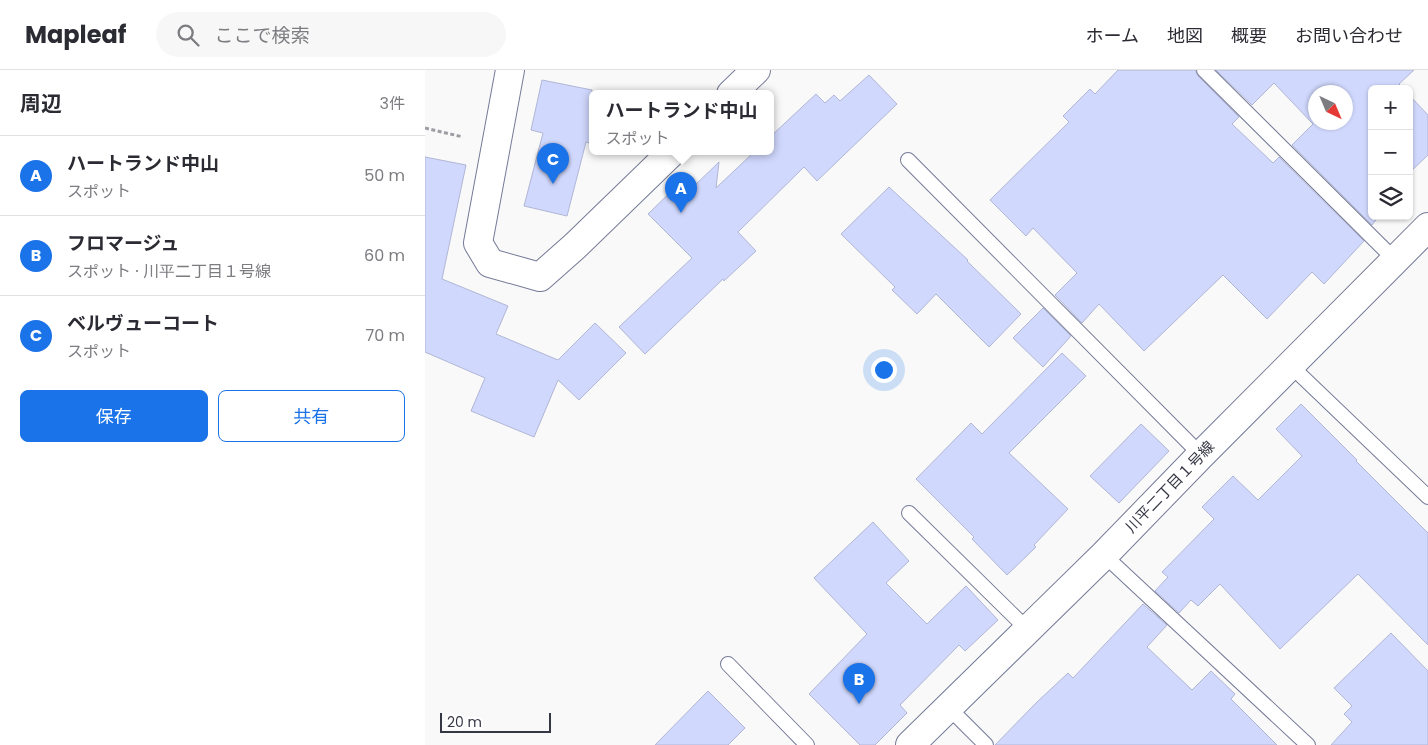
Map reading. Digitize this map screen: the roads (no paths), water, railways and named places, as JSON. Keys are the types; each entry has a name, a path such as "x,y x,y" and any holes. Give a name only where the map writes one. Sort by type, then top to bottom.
{"street":[{"path":"509,70 477,243 490,263 540,277 575,246 669,155"},
{"path":"735,90 756,70"},
{"name":"川平二丁目１号線","path":"910,745 1104,555 1428,227"}],"lane":[{"path":"1203,70 1395,260"},
{"path":"908,160 1201,455"},
{"path":"1290,365 1428,497"},
{"path":"909,513 1027,629"},
{"path":"1104,555 1309,745"},
{"path":"728,664 807,745"},
{"path":"948,708 985,745"}],"place":[{"name":"ベルヴューコート","path":"553,184"},
{"name":"ハートランド中山","path":"681,213"},
{"name":"フロマージュ","path":"859,704"}]}
